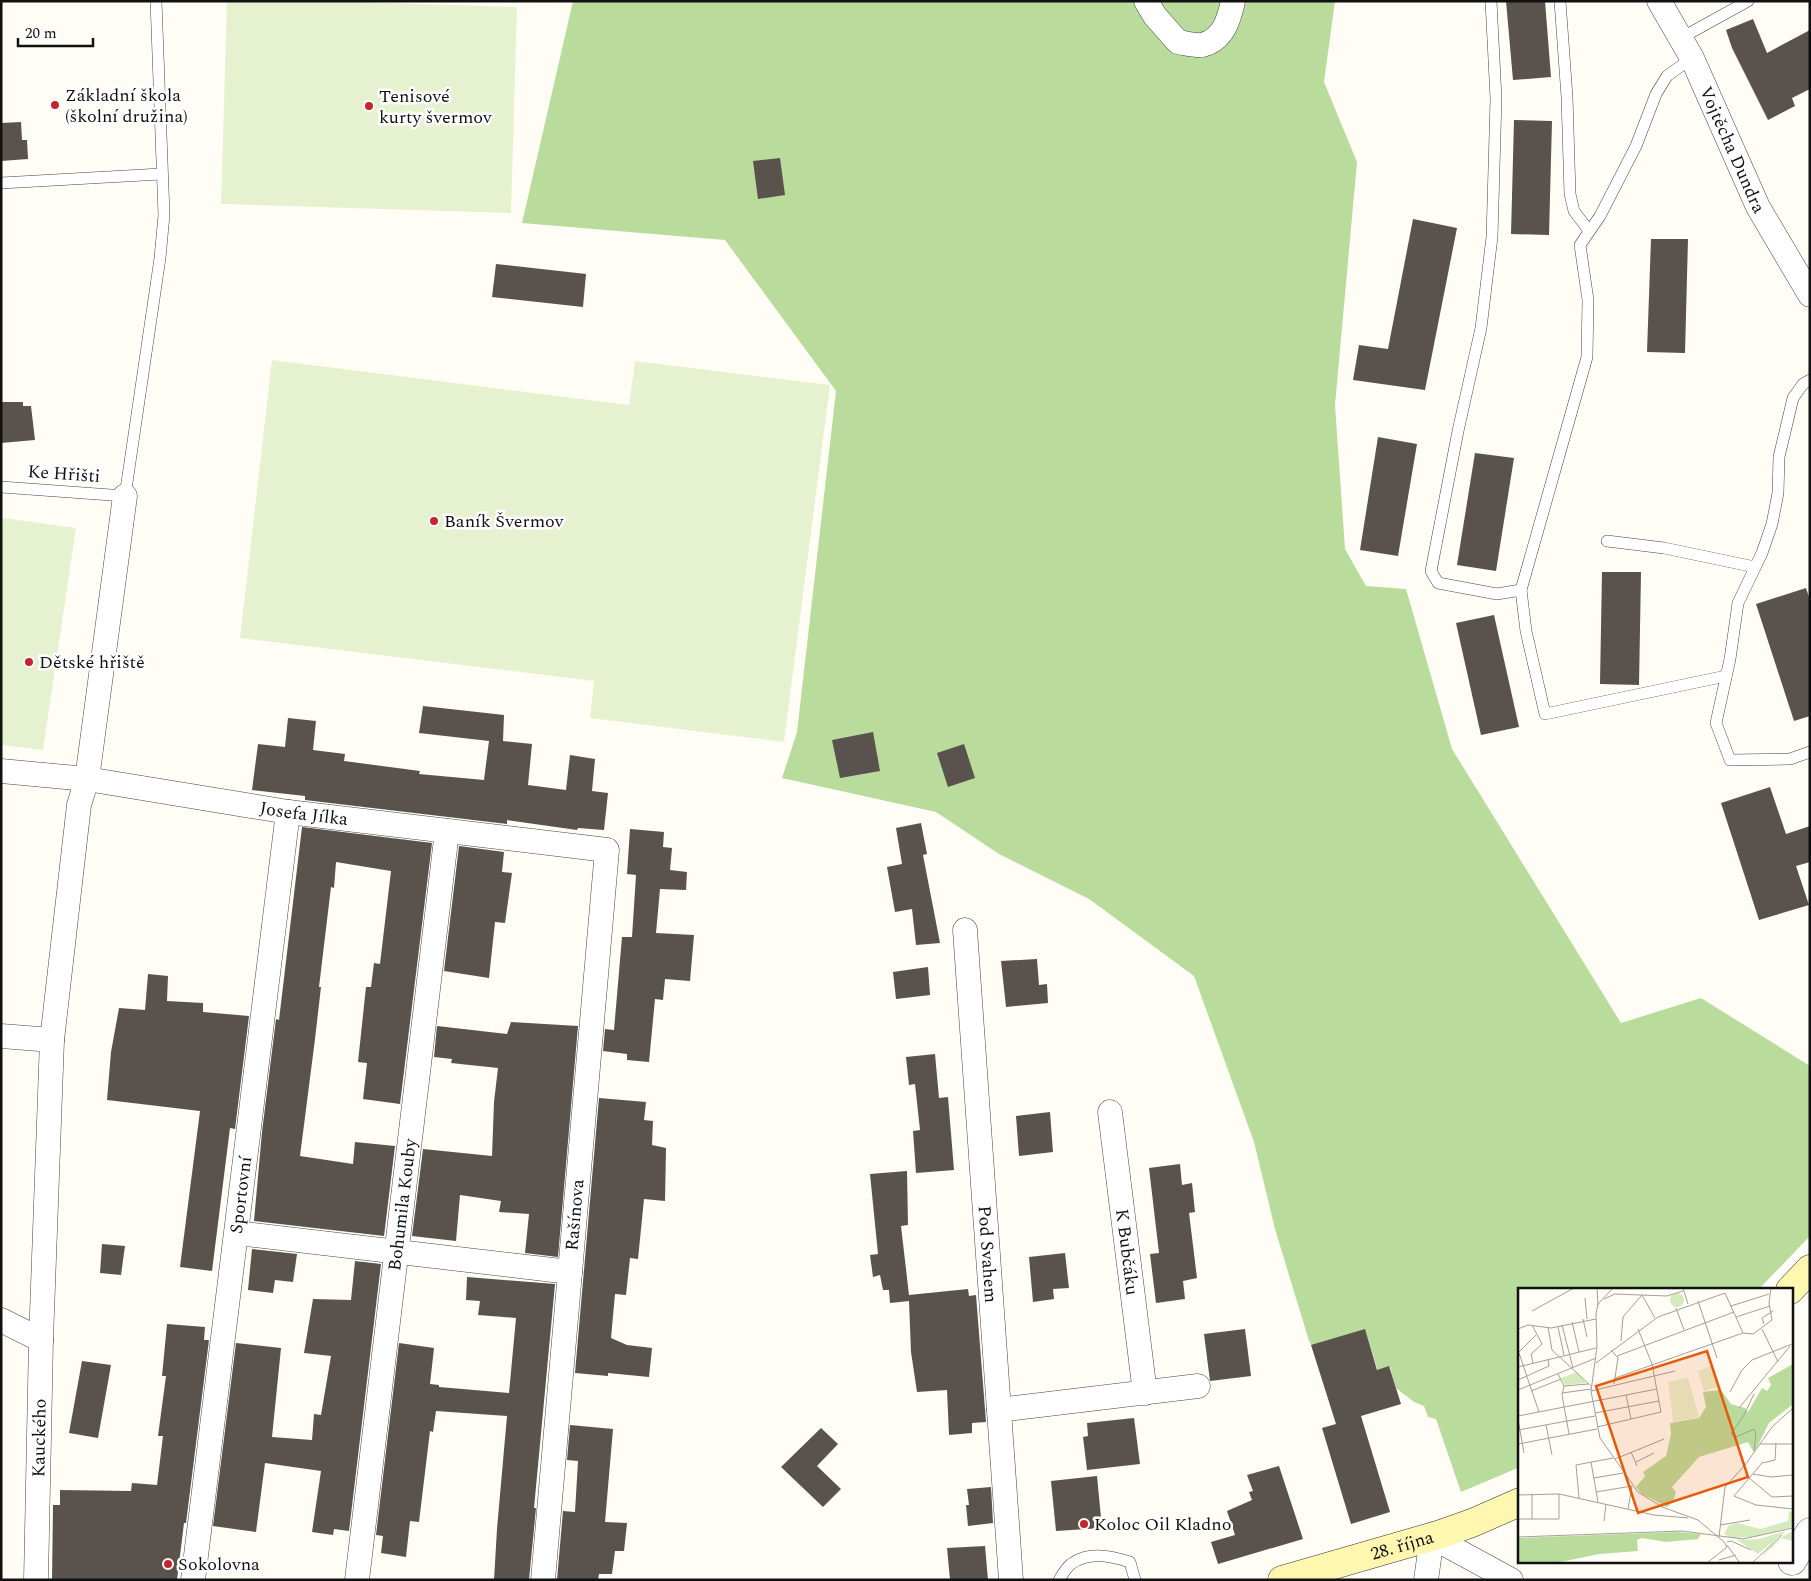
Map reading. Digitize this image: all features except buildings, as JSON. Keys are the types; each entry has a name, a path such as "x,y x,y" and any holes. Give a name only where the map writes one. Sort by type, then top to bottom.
{"main road":[{"path":"1792,1288 1810,1269"},
{"name":"28. října","path":"1282,1580 1432,1537 1472,1523 1518,1503"}],"street":[{"path":"1146,1 1155,16 1178,42 1201,45 1218,36 1228,21 1232,1"},
{"name":"Vojtěcha Dundra","path":"1659,1 1692,58 1758,207 1810,295"},
{"name":"Kauckého","path":"36,1580 52,1040 79,805 88,779 125,496"},
{"name":"Josefa Jílka","path":"1,771 88,779 288,812 607,850"},
{"name":"Sportovní","path":"193,1580 288,812"},
{"name":"Bohumila Kouby","path":"357,1580 447,831"},
{"name":"Rašínova","path":"543,1580 607,850"},
{"name":"Pod Svahem","path":"965,930 1011,1580"},
{"path":"1,1036 52,1040"},
{"name":"K Bubčáku","path":"1110,1112 1145,1393"},
{"path":"237,1233 570,1272"},
{"path":"1,1320 42,1340"},
{"path":"999,1410 1198,1386"},
{"path":"1794,1558 1810,1532"},
{"path":"1426,1580 1432,1537 1511,1580"},
{"path":"1781,1580 1790,1564"}],"lane":[{"path":"125,496 160,258 164,215 156,1"},
{"path":"1490,1 1496,98 1492,237 1481,328 1458,431 1431,571 1438,583 1497,594 1522,590"},
{"path":"1560,1 1567,97 1570,194 1574,211 1589,231"},
{"path":"1681,38 1748,1"},
{"path":"1692,58 1668,76 1656,94 1636,146 1600,216 1580,246 1588,300 1587,357 1522,590 1526,631 1544,714 1726,676"},
{"path":"1,183 161,174"},
{"path":"1810,380 1803,384 1793,398 1779,457 1778,493 1772,524 1738,603 1716,723 1730,760 1790,759 1810,752"},
{"name":"Ke Hřišti","path":"1,487 125,496"},
{"path":"1607,541 1664,548 1755,567"},
{"path":"1058,1580 1071,1564 1078,1560 1086,1557 1108,1555 1130,1562 1135,1580"}],"green space":[{"name":"Tenisové kurty švermov","path":"227,1 320,1 517,7 511,213 221,204"},
{"path":"573,1 1335,1 1324,82 1357,162 1335,405 1345,549 1366,586 1406,589 1452,749 1621,1023 1701,998 1810,1066 1810,1236 1760,1288 1518,1288 1518,1468 1461,1492 1436,1419 1428,1417 1424,1406 1414,1402 1396,1388 1390,1367 1378,1371 1365,1330 1312,1346 1309,1341 1275,1229 1254,1142 1194,976 1089,899 999,854 936,812 782,778 797,732 836,391 725,240 522,223"},
{"path":"272,360 629,405 635,361 830,385 784,742 590,718 594,681 240,638"},
{"name":"Dětské hřiště","path":"3,518 76,528 43,750 1,745 1,531"}],"place":[{"name":"Základní škola (školní družina)","path":"55,105"},
{"name":"Tenisové kurty švermov","path":"369,106"},
{"name":"Baník Švermov","path":"434,521"},
{"name":"Dětské hřiště","path":"29,662"},
{"name":"Koloc Oil Kladno","path":"1084,1524"},
{"name":"Sokolovna","path":"168,1564"}]}
